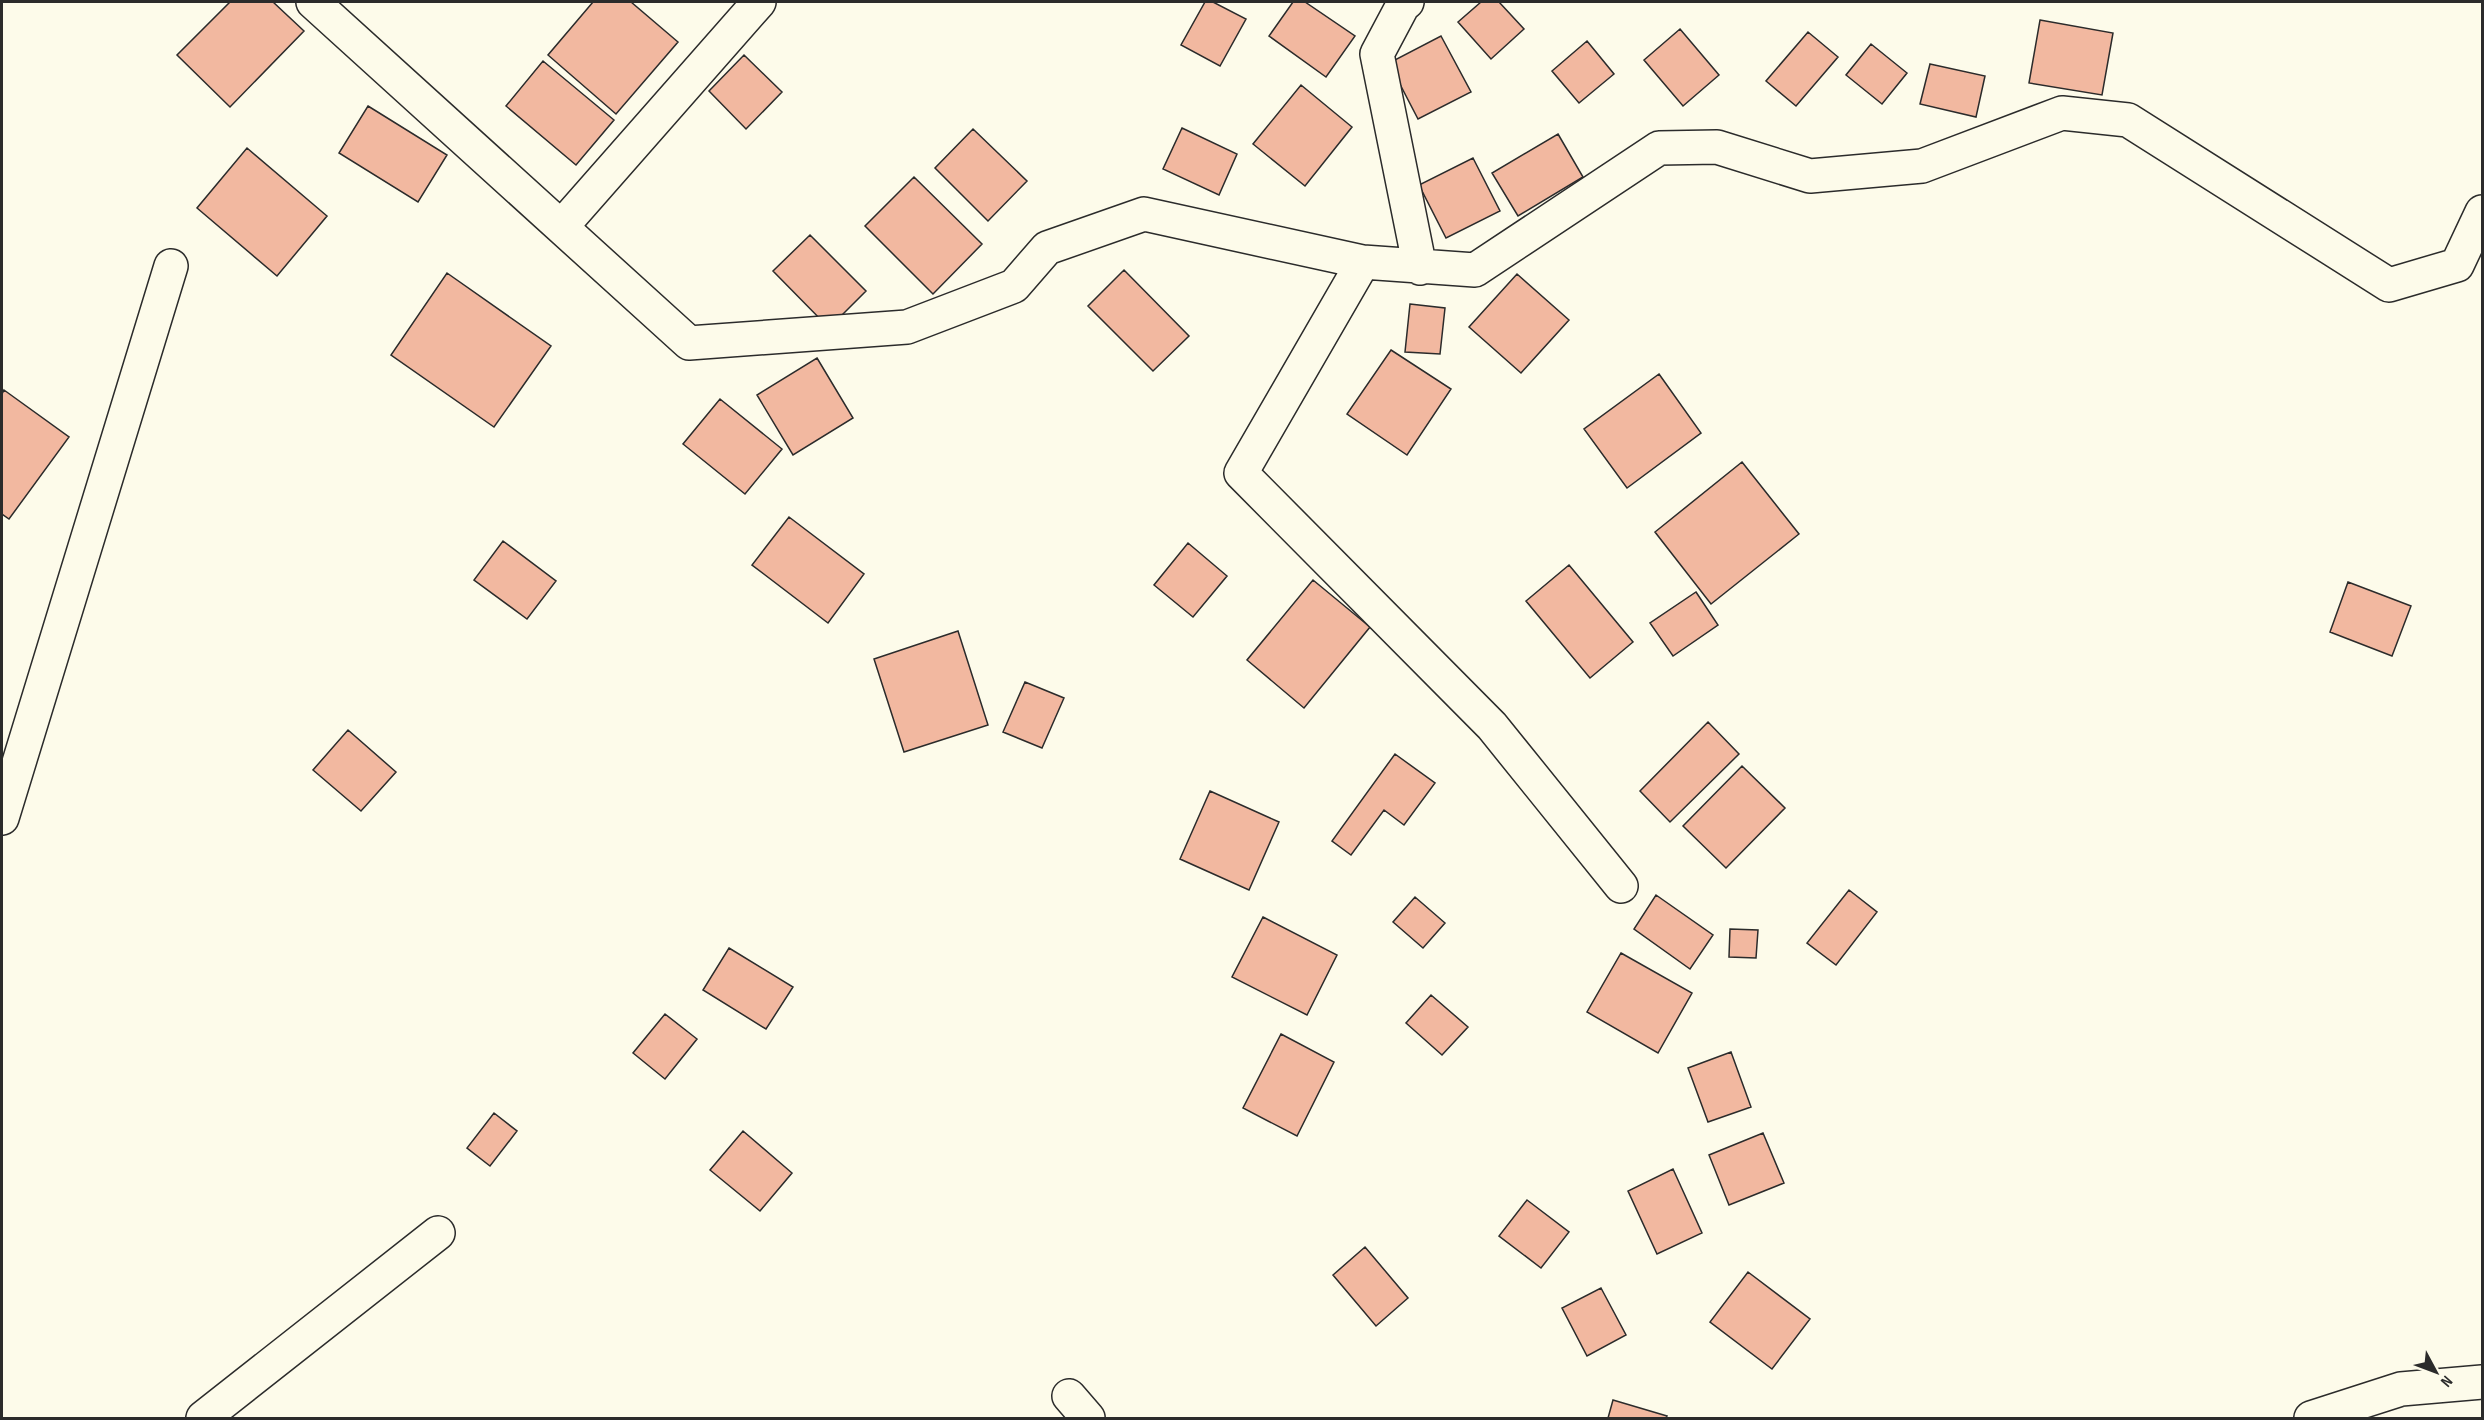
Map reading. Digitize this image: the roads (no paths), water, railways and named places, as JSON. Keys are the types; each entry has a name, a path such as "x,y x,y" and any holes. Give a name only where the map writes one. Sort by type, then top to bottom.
{"street":[{"path":"313,2 689,343 907,327 1014,286 1047,248 1144,214 1363,262 1420,268 1475,270 1659,148 1717,147 1810,176 1922,166 2062,114 2128,120 2389,285 2457,265 2482,212"},
{"path":"562,226 759,2"},
{"path":"1407,2 1403,5 1377,54 1420,268"},
{"path":"1363,262 1242,473 1492,726 1622,886"},
{"path":"2,818 171,266"},
{"path":"203,1419 438,1233"},
{"path":"2311,1419 2401,1389 2482,1382"}]}
